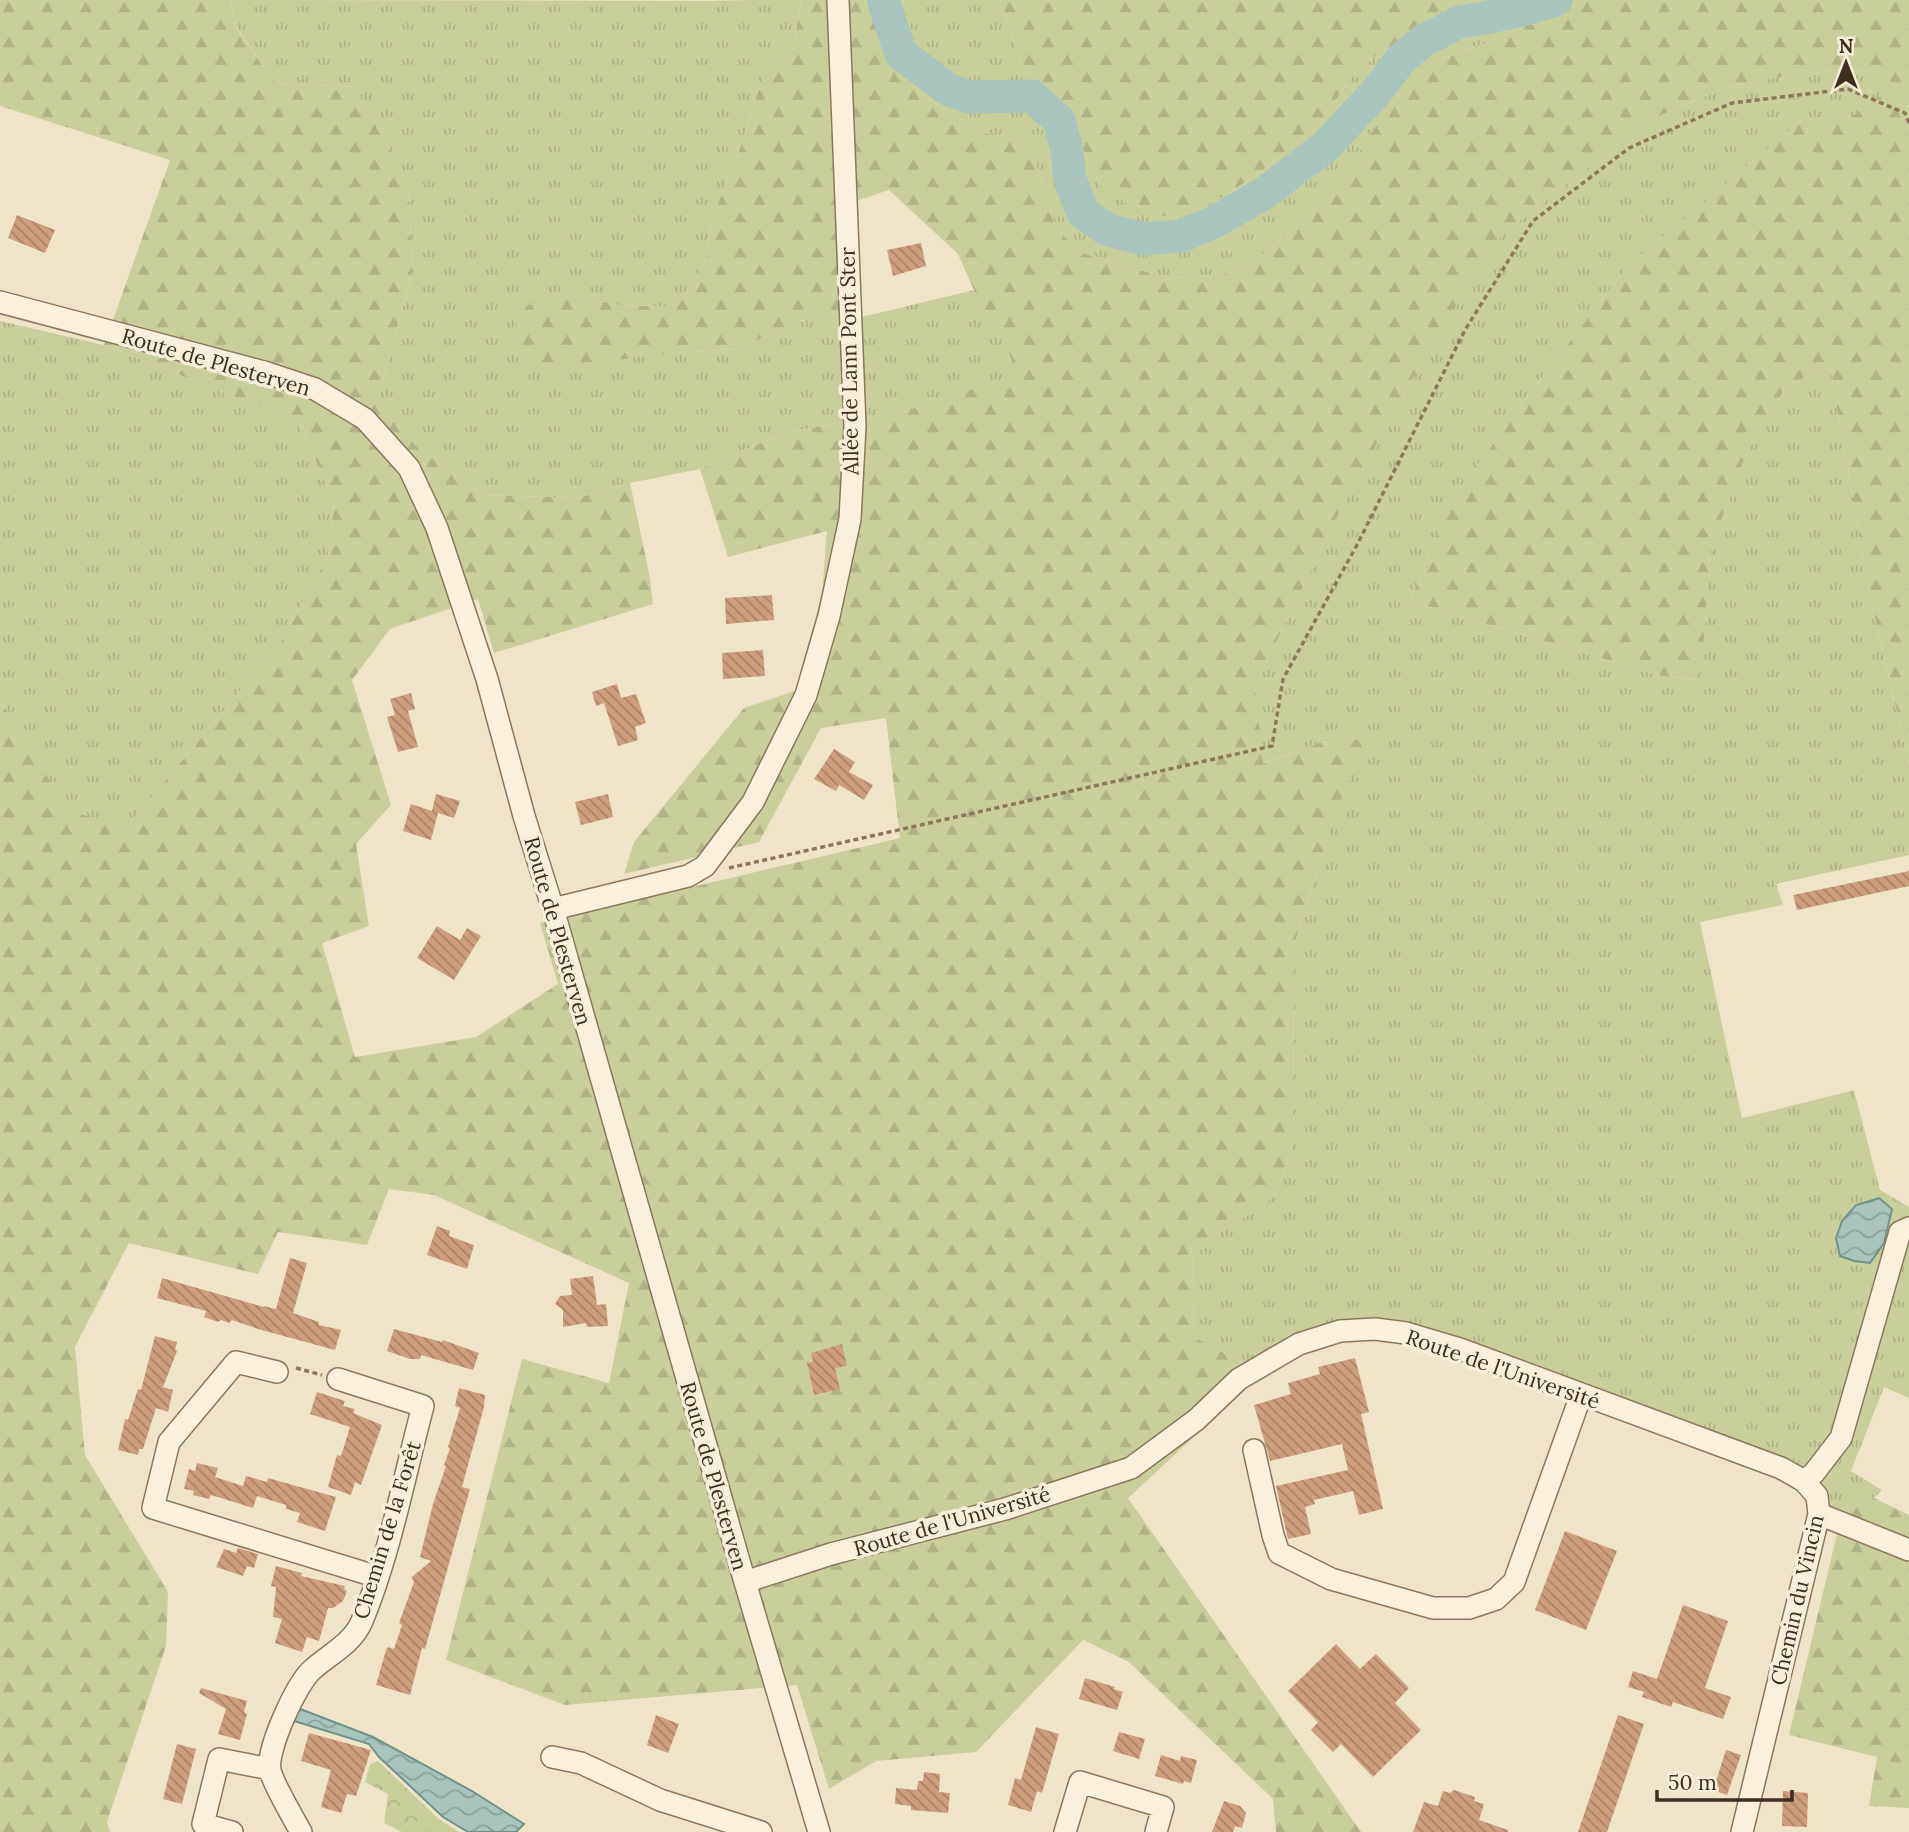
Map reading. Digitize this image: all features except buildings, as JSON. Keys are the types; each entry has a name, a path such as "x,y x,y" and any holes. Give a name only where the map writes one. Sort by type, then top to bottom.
{"street":[{"name":"Allée de Lann Pont Ster","path":"553,909 688,876 705,866 753,802 806,695 829,616 850,519 855,426 838,0"},
{"name":"Route de Plesterven","path":"0,302 264,372 315,389 365,419 409,468 437,528 487,679 524,816 819,1832"},
{"path":"1804,1481 1814,1473 1841,1438 1900,1233 1909,1228"},
{"name":"Route de l'Université","path":"745,1583 831,1554 1004,1509 1131,1468 1196,1420 1239,1379 1299,1343 1340,1331 1375,1329 1406,1333 1461,1349 1781,1468 1804,1481"},
{"path":"277,1372 236,1362 169,1442 153,1508 378,1577"},
{"name":"Chemin de la Forêt","path":"270,1769 272,1750 296,1690 310,1671 348,1641 361,1625 378,1577 423,1406 338,1379"},
{"path":"1254,1450 1279,1553 1331,1578 1433,1608 1469,1608 1496,1599 1514,1582 1581,1395"},
{"name":"Chemin du Vincin","path":"1742,1832 1819,1514 1817,1496 1804,1481"},
{"path":"1819,1514 1909,1550"},
{"path":"552,1757 581,1763 660,1800 761,1832"},
{"path":"232,1832 203,1824 219,1759 270,1769 301,1832"},
{"path":"1065,1832 1080,1782 1163,1807 1156,1832"}],"path":[{"path":"705,866 721,870 1272,746 1283,679 1357,545 1465,330 1533,220 1629,148 1732,103 1848,89 1905,113 1909,123"},
{"path":"277,1372 293,1367 338,1379"}],"green space":[{"path":"0,0 231,0 235,26 275,83 355,87 409,185 412,272 383,380 364,390 421,451 452,471 480,495 577,498 630,483 653,604 494,653 478,599 390,629 352,680 391,805 356,844 369,926 322,943 355,1057 476,1037 558,984 540,923 900,838 886,718 821,728 759,842 624,874 634,842 744,708 795,691 822,594 827,531 728,557 700,469 784,433 908,410 1020,374 974,290 958,254 889,190 839,207 841,322 809,317 737,349 546,368 514,348 517,323 526,307 561,292 618,305 666,307 687,291 705,262 713,217 743,140 764,72 793,48 801,2 710,0 865,0 883,48 925,97 984,133 1014,138 1037,167 1055,223 1075,251 1172,278 1228,274 1259,258 1330,197 1385,112 1430,63 1489,42 1586,0 1909,0 1909,764 1869,592 1830,367 1787,385 1747,453 1710,550 1699,680 1661,676 1410,601 1448,506 1518,409 1628,266 1802,120 1852,116 1894,87 1875,70 1811,71 1727,87 1650,120 1502,234 1435,339 1341,508 1255,686 1263,763 1319,743 1365,739 1331,826 1294,945 1293,1145 1275,1196 1245,1217 1192,1246 1194,1337 1263,1373 1128,1498 1361,1832 1276,1832 1273,1799 1129,1662 1083,1640 976,1752 876,1761 829,1789 797,1685 565,1705 446,1660 522,1359 609,1383 629,1283 434,1195 389,1189 367,1245 278,1232 258,1274 129,1243 75,1347 85,1455 168,1592 166,1646 107,1822 110,1832 0,1832 0,700 67,809 124,830 281,642 328,556 334,503 299,422 104,345 170,160 0,106"},
{"path":"231,0 801,1 793,48 764,72 743,140 713,217 705,262 687,291 666,307 618,305 560,292 676,353 737,349 809,317 841,322 974,290 1021,374 908,410 784,433 700,469 630,483 577,498 480,495 452,471 421,451 364,390 383,380 412,272 409,185 355,87 275,83 235,25"},
{"path":"865,0 1000,0 1018,55 1034,88 1065,111 1101,187 1229,193 1263,170 1317,126 1357,70 1456,0 1586,0 1489,42 1430,63 1385,112 1330,197 1259,258 1228,274 1172,278 1075,251 1055,223 1037,167 1014,138 984,133 925,97 883,48"},
{"path":"1000,0 1456,0 1357,70 1317,126 1263,170 1229,193 1180,218 1140,212 1101,187 1065,111 1034,88 1018,55"},
{"path":"1875,70 1895,87 1852,116 1802,120 1628,266 1518,409 1448,506 1410,601 1661,676 1698,680 1705,628 1710,550 1747,453 1787,385 1830,367 1869,592 1909,764 1909,855 1776,884 1783,905 1700,922 1742,1118 1854,1090 1880,1190 1909,1207 1909,1398 1884,1387 1851,1471 1882,1490 1874,1498 1842,1513 1810,1504 1797,1484 1418,1342 1345,1338 1302,1351 1263,1373 1194,1337 1192,1246 1245,1217 1275,1196 1293,1145 1294,945 1331,826 1364,740 1319,743 1262,763 1255,686 1341,508 1435,339 1502,234 1650,120 1727,87 1811,71"},
{"path":"0,321 104,345 299,422 334,503 328,556 281,642 124,830 67,810 0,700"},
{"path":"1874,1498 1909,1515 1909,1808 1869,1806 1877,1757 1789,1735 1842,1513"},
{"path":"378,1761 440,1820 459,1832 402,1832 384,1823 388,1794 365,1782 370,1764"}],"water":[{"path":"1879,1198 1892,1209 1884,1243 1870,1263 1840,1256 1836,1238 1842,1221 1856,1205"},
{"path":"295,1707 373,1737 472,1791 524,1824 516,1832 468,1832 443,1817 379,1757 369,1744 291,1720"}],"waterway":[{"path":"883,0 901,54 949,90 969,97 1032,96 1059,120 1067,151 1070,179 1083,213 1108,230 1145,239 1182,236 1216,221 1263,194 1325,147 1378,90 1401,59 1423,41 1457,23 1519,11 1556,0"}]}
